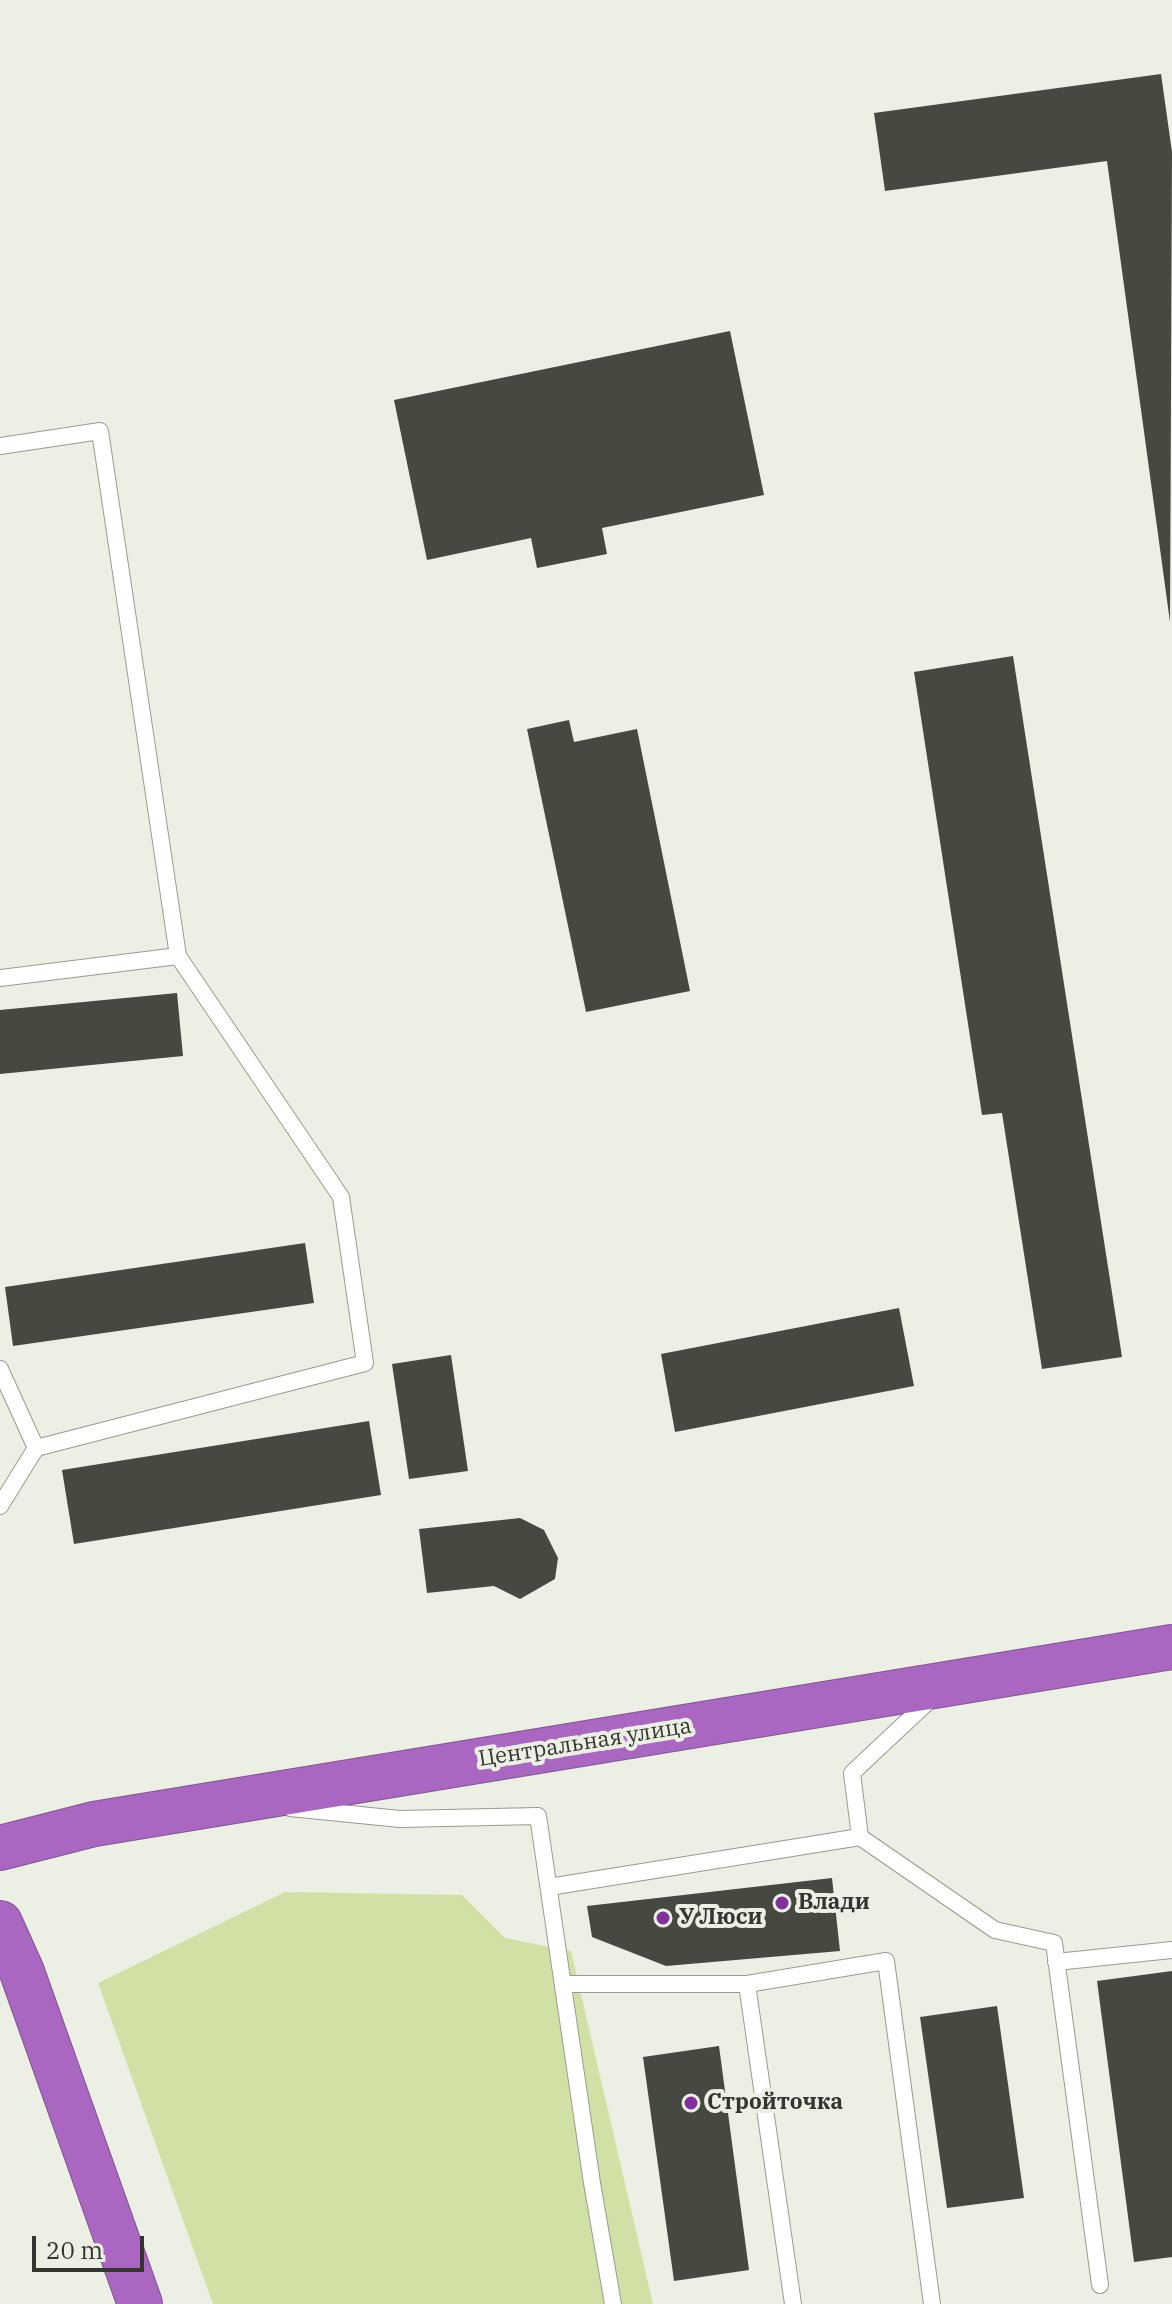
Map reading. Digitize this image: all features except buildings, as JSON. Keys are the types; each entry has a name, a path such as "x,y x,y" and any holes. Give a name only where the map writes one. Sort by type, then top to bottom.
{"highway":[{"name":"Центральная улица","path":"0,1848 94,1824 1172,1647"},
{"path":"0,1923 22,1972 140,2304"}],"lane":[{"path":"0,446 100,431 178,956 341,1197 365,1363 36,1448 0,1506"},
{"path":"0,978 178,956"},
{"path":"0,1369 36,1448"},
{"path":"860,1837 852,1773 947,1684"},
{"path":"225,1802 400,1819 538,1816 613,2304"},
{"path":"549,1887 860,1837 995,1930 1054,1943 1100,2285"},
{"path":"1056,1962 1172,1950"},
{"path":"565,1984 747,1984 886,1961 932,2304"},
{"path":"747,1984 793,2304"}],"green space":[{"path":"285,1892 462,1895 505,1938 571,1951 653,2304 213,2304 98,1983"}],"place":[{"name":"Влади","path":"782,1903"},
{"name":"У Люси","path":"663,1918"},
{"name":"Стройточка","path":"691,2103"}]}
